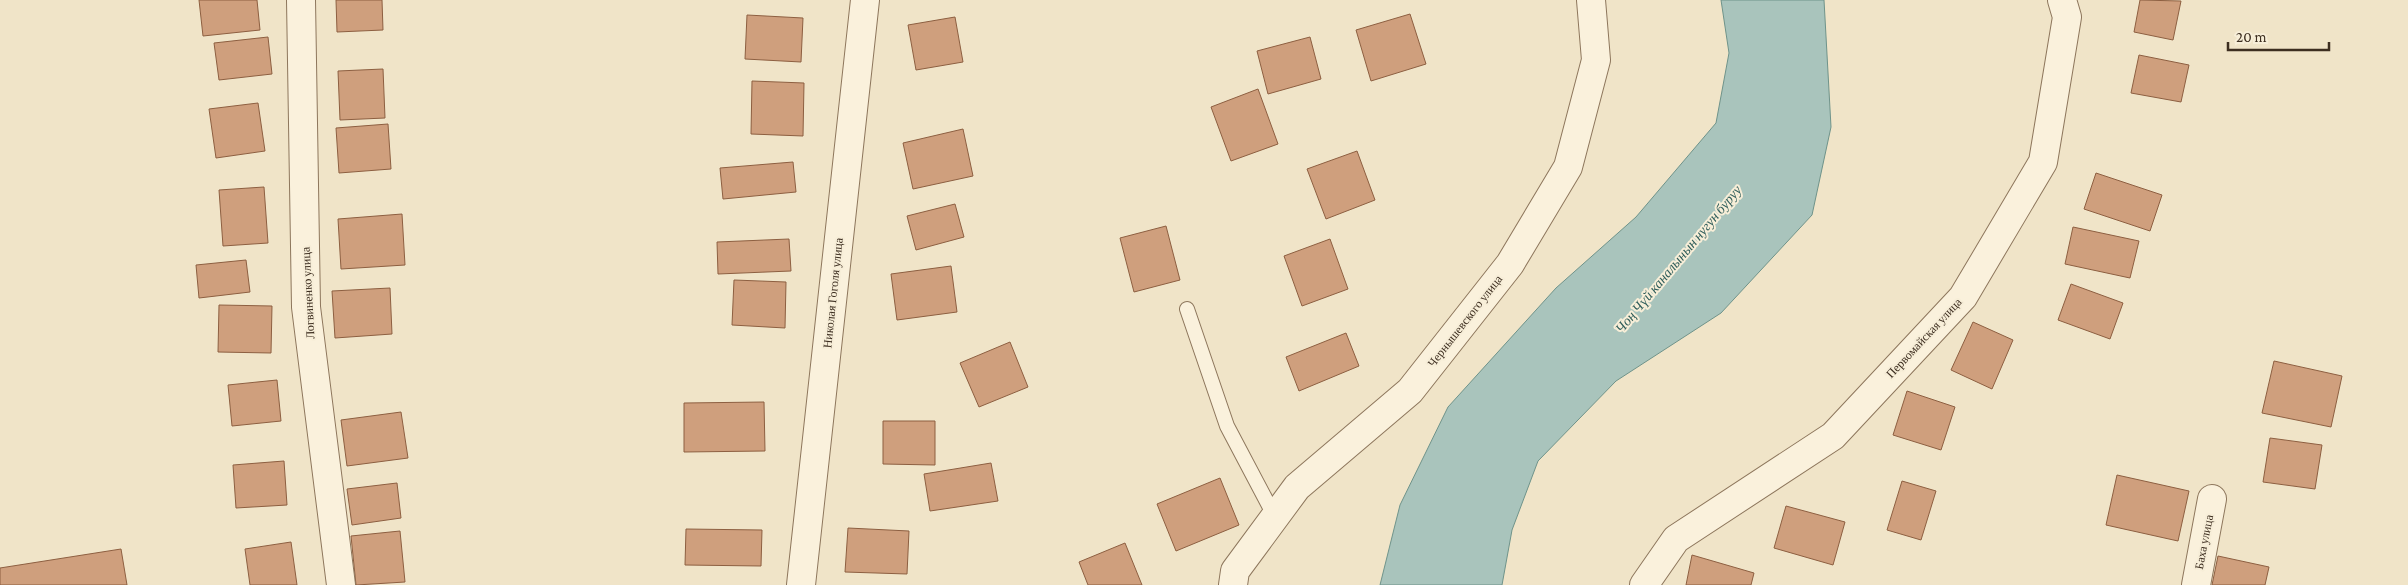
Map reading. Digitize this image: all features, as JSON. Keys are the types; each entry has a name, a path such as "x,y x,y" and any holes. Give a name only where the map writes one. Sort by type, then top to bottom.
{"street":[{"name":"Логвиненко улица","path":"301,0 306,307 341,585"},
{"name":"Николая Гоголя улица","path":"801,585 865,0"},
{"name":"Чернышевского улица","path":"1233,585 1235,571 1298,486 1410,391 1510,264 1568,167 1596,60 1591,0"},
{"name":"Первомайская улица","path":"1644,585 1676,539 1833,436 1963,297 2043,162 2067,17 2062,0"},
{"name":"Баха улица","path":"2196,585 2212,499"}],"lane":[{"path":"1187,309 1227,426 1275,517"}],"water":[{"name":"Чоң Чүй каналынын нугун буруу","path":"1721,0 1824,0 1831,127 1812,215 1721,313 1616,381 1538,461 1512,530 1502,585 1380,585 1400,505 1448,407 1556,288 1636,217 1716,123 1729,53"}],"building":[{"path":"199,0 257,0 260,30 203,36"},
{"path":"336,0 382,0 383,30 337,32"},
{"path":"2140,0 2181,1 2173,40 2134,32"},
{"path":"1410,14 1426,64 1371,81 1356,30"},
{"path":"747,15 803,18 801,62 745,59"},
{"path":"955,17 963,62 916,70 908,25"},
{"path":"268,37 272,74 219,80 214,43"},
{"path":"1310,37 1321,79 1268,94 1257,51"},
{"path":"2139,55 2189,65 2181,102 2131,93"},
{"path":"383,69 385,118 340,120 338,71"},
{"path":"752,81 804,83 803,136 751,134"},
{"path":"1258,89 1278,144 1231,161 1211,107"},
{"path":"258,103 265,151 216,158 209,109"},
{"path":"388,124 391,169 339,173 336,128"},
{"path":"963,129 973,176 913,189 903,143"},
{"path":"1357,151 1375,200 1326,219 1307,169"},
{"path":"793,162 796,192 723,199 720,168"},
{"path":"2096,173 2162,195 2150,231 2084,209"},
{"path":"264,187 268,243 223,246 219,190"},
{"path":"955,204 964,237 916,250 907,216"},
{"path":"402,214 405,265 341,269 338,219"},
{"path":"1166,226 1180,280 1134,292 1120,238"},
{"path":"2073,227 2139,241 2130,278 2065,264"},
{"path":"789,239 791,271 718,274 717,242"},
{"path":"1330,239 1348,289 1302,306 1284,256"},
{"path":"246,260 250,292 199,298 196,265"},
{"path":"951,266 957,312 897,320 891,274"},
{"path":"734,280 786,282 785,328 732,325"},
{"path":"2071,284 2123,303 2110,339 2058,320"},
{"path":"390,288 392,334 335,338 332,291"},
{"path":"219,305 272,306 271,353 218,352"},
{"path":"1973,322 2013,340 1992,389 1951,370"},
{"path":"1346,333 1359,366 1299,391 1286,357"},
{"path":"1010,342 1028,387 979,407 960,363"},
{"path":"2274,361 2342,376 2331,427 2262,413"},
{"path":"277,380 281,421 232,426 228,385"},
{"path":"1907,391 1955,407 1941,450 1893,435"},
{"path":"764,402 765,451 684,452 684,403"},
{"path":"401,412 408,458 347,466 341,420"},
{"path":"883,421 935,421 935,465 883,464"},
{"path":"2270,438 2322,445 2315,489 2263,482"},
{"path":"284,461 287,505 236,508 233,465"},
{"path":"991,463 998,501 930,511 924,474"},
{"path":"2117,475 2189,491 2178,541 2106,525"},
{"path":"1220,478 1239,525 1176,551 1157,504"},
{"path":"1902,481 1936,491 1921,540 1887,530"},
{"path":"397,483 401,518 352,525 347,489"},
{"path":"1786,506 1845,522 1833,565 1774,548"},
{"path":"848,528 909,531 907,574 845,572"},
{"path":"686,529 762,530 761,566 685,565"},
{"path":"400,531 405,582 356,585 351,536"},
{"path":"291,542 297,585 250,585 245,549"},
{"path":"1125,543 1142,585 1088,585 1079,562"},
{"path":"121,549 127,585 0,585 0,568"},
{"path":"1692,555 1754,573 1751,585 1686,585"},
{"path":"2218,556 2269,567 2265,585 2212,585"}]}
